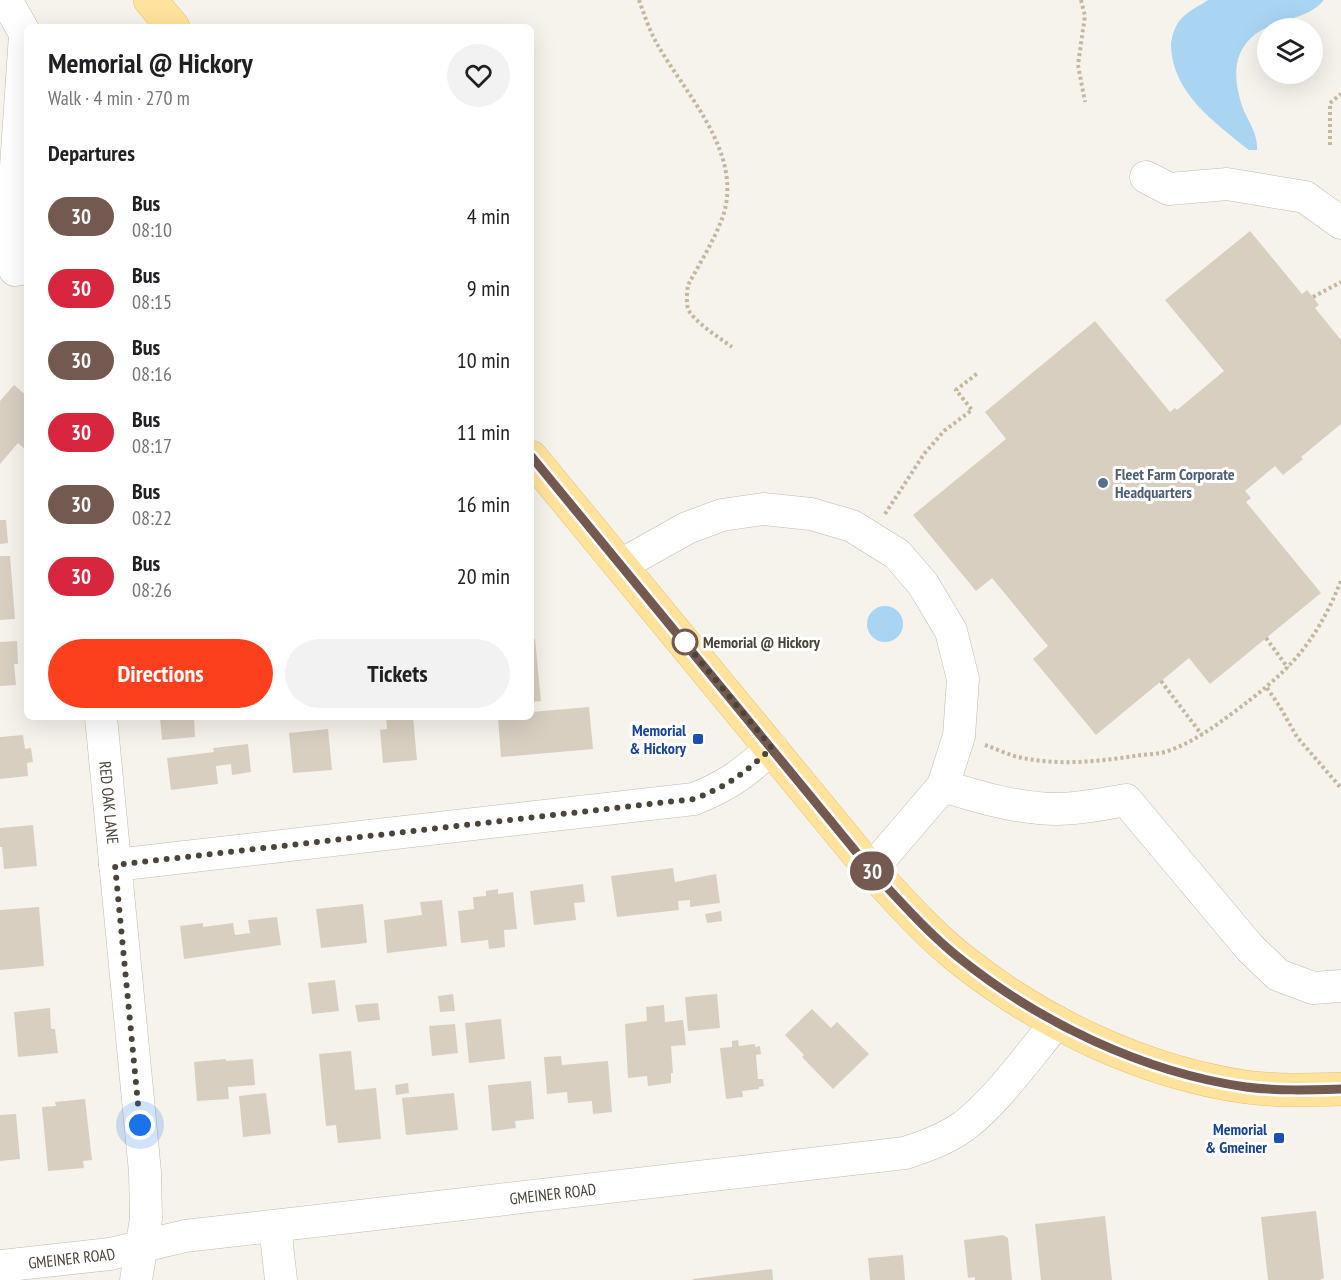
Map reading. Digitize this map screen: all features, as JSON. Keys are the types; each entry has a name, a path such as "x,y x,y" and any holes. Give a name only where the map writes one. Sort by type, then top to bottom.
{"main road":[{"path":"150,0 170,24"},
{"path":"534,460 871,870 913,916 958,957 1009,993 1057,1022 1146,1062 1184,1074 1245,1087 1296,1091 1341,1089"}],"street":[{"path":"6,0 24,32"},
{"path":"24,98 20,222 15,270 24,268"},
{"path":"1146,177 1169,189 1227,184 1305,197 1341,223"},
{"path":"621,565 687,528 722,515 763,509 811,514 852,525 897,554 923,584 951,631 963,679 959,736 943,786 871,870"},
{"name":"RED OAK LANE","path":"101,720 145,1172 146,1219 136,1280"},
{"path":"115,865 694,799 719,789 741,776 772,748"},
{"path":"943,786 993,801 1055,809 1094,806 1126,800 1250,948 1278,975 1313,988 1341,986"},
{"name":"GMEINER ROAD","path":"0,1266 110,1254 185,1236 905,1153 936,1142 963,1126 987,1104 1057,1022"},
{"path":"275,1226 281,1280"}],"path":[{"path":"639,0 656,42 716,139 723,164 727,196 723,216 688,285 686,295 688,309 695,318 732,347"},
{"path":"1081,0 1085,16 1078,65 1085,102"},
{"path":"1330,145 1330,103 1341,94"},
{"path":"1313,297 1341,282"},
{"path":"881,519 924,454 944,431 972,410 956,390 979,372"},
{"path":"976,741 1022,758 1058,762 1115,759 1167,752 1202,735 1267,688 1288,668 1308,645 1329,610 1341,580"},
{"path":"1266,638 1288,668"},
{"path":"1161,681 1202,735"},
{"path":"1267,688 1297,737 1341,788"}],"water":[{"path":"1208,0 1324,0 1317,7 1294,18 1257,18 1257,34 1244,46 1240,54 1236,73 1238,92 1255,134 1257,150 1249,150 1209,117 1197,105 1178,77 1171,44 1177,24"},
{"path":"885,606 898,611 903,624 898,637 885,642 872,637 867,624 872,611"}],"building":[{"name":"Fleet Farm Corporate Headquarters","path":"1250,231 1302,294 1307,290 1313,297 1319,305 1315,308 1341,340 1341,424 1283,475 1275,466 1245,491 1251,498 1246,502 1321,593 1210,684 1189,658 1096,735 1033,659 1048,646 992,578 976,591 913,515 1006,439 985,412 1095,321 1170,412 1175,408 1177,410 1224,371 1165,300"},
{"path":"14,385 24,393 24,448 18,443 0,464 0,401"},
{"path":"0,520 6,520 8,543 0,544"},
{"path":"0,556 10,556 15,619 0,620"},
{"path":"534,639 535,639 541,701 534,702"},
{"path":"17,641 18,664 14,664 16,685 0,686 0,642"},
{"path":"589,707 593,749 501,757 498,720 534,720 534,712"},
{"path":"160,720 194,720 195,737 162,740"},
{"path":"386,720 413,720 417,760 383,763 380,730 387,729"},
{"path":"328,729 332,770 293,773 289,733"},
{"path":"23,735 25,749 31,748 33,762 27,763 28,776 0,779 0,737"},
{"path":"248,744 251,772 232,775 231,764 216,766 218,784 171,790 167,758 214,752 213,748"},
{"path":"33,825 37,866 4,869 2,847 0,847 0,828"},
{"path":"673,868 675,882 716,874 720,903 690,907 690,900 678,901 679,910 617,917 611,876"},
{"path":"583,884 585,902 574,903 576,920 534,925 530,891"},
{"path":"498,889 498,894 513,892 517,929 504,930 505,947 489,949 488,940 461,943 458,911 474,909 473,897 486,896 486,891"},
{"path":"442,900 447,946 387,953 384,920 422,915 420,902"},
{"path":"363,904 367,943 321,948 316,909"},
{"path":"39,907 44,966 0,970 0,910"},
{"path":"721,911 722,921 707,923 705,914"},
{"path":"277,917 281,945 184,959 180,926 203,923 203,927 233,923 235,935 250,933 248,920"},
{"path":"335,980 339,1011 312,1014 308,983"},
{"path":"453,994 455,1011 440,1012 438,996"},
{"path":"717,994 720,1028 688,1031 685,997"},
{"path":"378,1003 380,1020 358,1022 355,1005"},
{"path":"664,1005 665,1022 683,1020 686,1045 671,1046 673,1073 671,1073 671,1083 648,1086 647,1076 628,1078 625,1024 647,1021 646,1007"},
{"path":"50,1008 51,1029 55,1029 58,1053 18,1057 14,1012"},
{"path":"812,1009 831,1028 837,1022 869,1054 833,1089 802,1057 804,1055 785,1035"},
{"path":"501,1019 505,1059 469,1063 465,1023"},
{"path":"455,1024 458,1053 432,1056 429,1026"},
{"path":"738,1040 739,1046 755,1044 755,1047 760,1046 761,1054 756,1055 758,1079 763,1079 764,1086 759,1089 742,1091 743,1097 726,1099 720,1048 732,1047 732,1041"},
{"path":"351,1051 355,1090 376,1088 381,1139 338,1143 336,1125 326,1126 319,1054"},
{"path":"561,1056 562,1065 608,1061 612,1112 593,1114 592,1101 568,1103 567,1092 547,1094 544,1057"},
{"path":"226,1059 226,1061 253,1059 255,1085 228,1087 229,1099 197,1101 194,1062"},
{"path":"531,1081 534,1119 515,1121 516,1128 492,1131 488,1085"},
{"path":"408,1083 409,1093 396,1095 395,1085"},
{"path":"266,1093 271,1134 243,1137 239,1096"},
{"path":"454,1093 458,1130 406,1135 402,1098"},
{"path":"85,1099 92,1160 83,1161 84,1168 48,1171 42,1107 56,1106 55,1102"},
{"path":"16,1114 20,1159 0,1161 0,1115"},
{"path":"1316,1211 1324,1278 1320,1280 1268,1280 1261,1217"},
{"path":"1105,1216 1112,1280 1041,1280 1035,1224"},
{"path":"1003,1235 1008,1238 1012,1280 968,1278 964,1240"},
{"path":"903,1255 905,1280 870,1280 868,1258"},
{"path":"772,1269 773,1280 693,1280 693,1279"}],"bus line":[{"name":"30","path":"534,460 871,870 913,916 958,957 1009,993 1057,1022 1146,1062 1184,1074 1245,1087 1296,1091 1341,1089"}],"place":[{"name":"Fleet Farm Corporate Headquarters","path":"1103,483"},
{"name":"Memorial @ Hickory","path":"685,642"},
{"name":"Memorial & Hickory","path":"698,739"},
{"name":"Memorial & Gmeiner","path":"1279,1138"}],"route":[{"path":"140,1125 115,865 694,799 719,789 741,776 772,748 681,638 685,642"}]}
